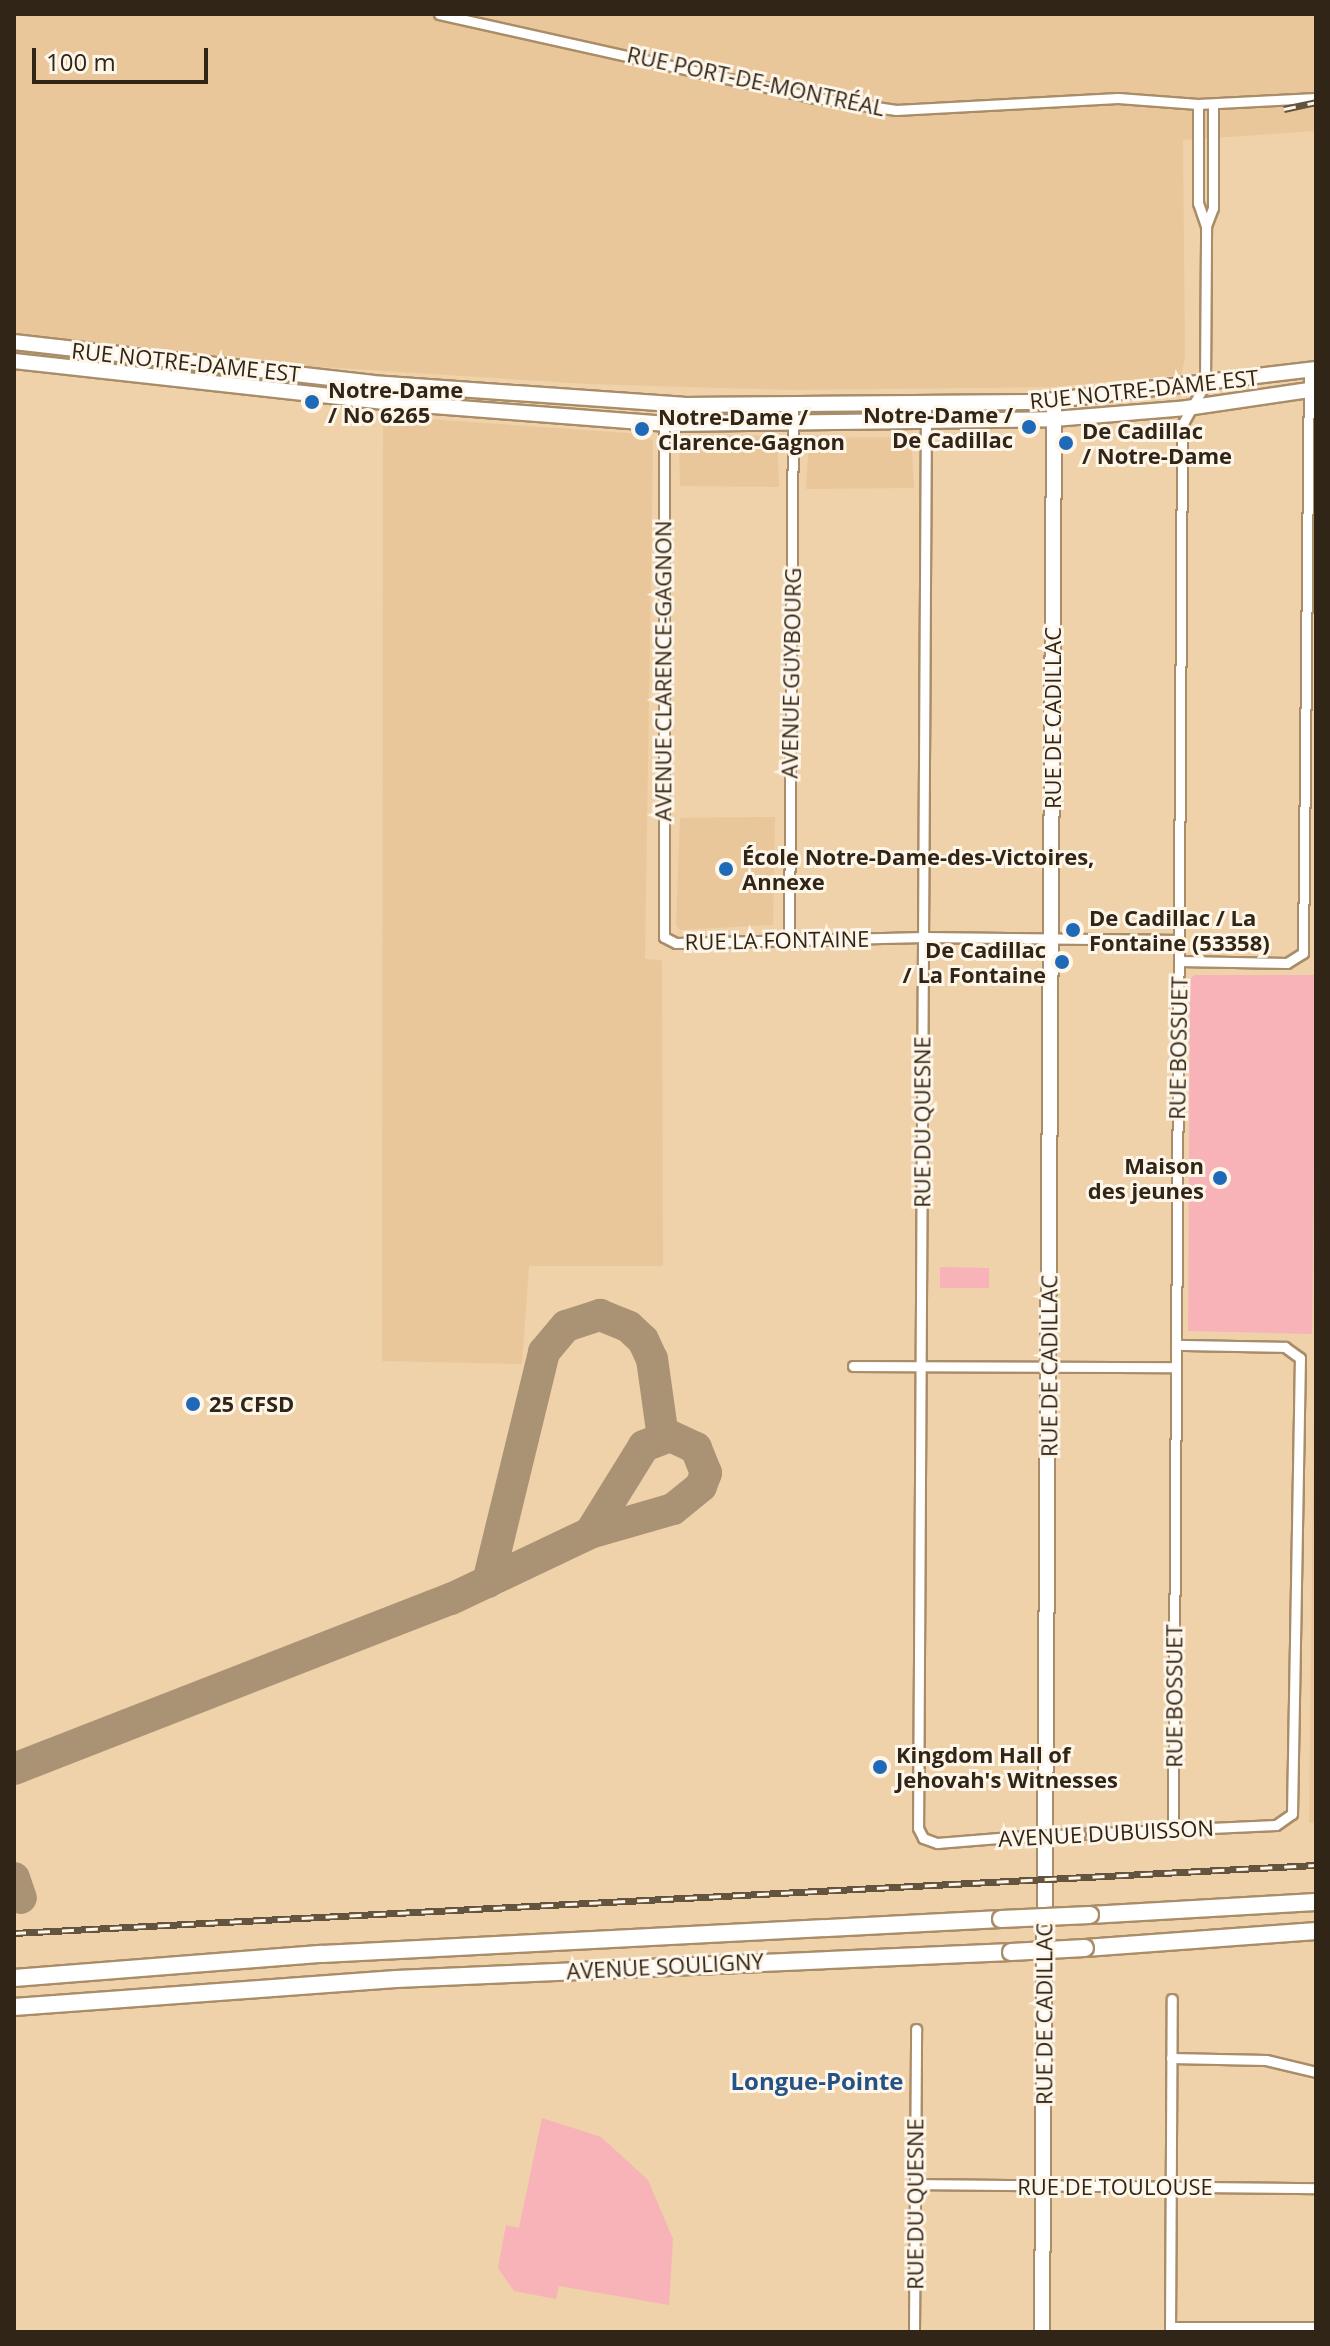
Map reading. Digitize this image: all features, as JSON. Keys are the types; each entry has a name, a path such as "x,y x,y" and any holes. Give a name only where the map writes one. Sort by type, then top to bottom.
{"highway":[{"name":"AVENUE SOULIGNY","path":"14,1978 322,1954 1316,1902"},
{"name":"AVENUE SOULIGNY","path":"14,2007 380,1980 1011,1952 1316,1931"}],"main road":[{"name":"RUE NOTRE-DAME EST","path":"14,342 387,385 664,404 793,407 1054,400 1313,369"},
{"name":"RUE NOTRE-DAME EST","path":"14,361 189,382 664,424 793,426 1054,419 1187,408 1313,390"},
{"path":"189,362 189,382"},
{"name":"RUE DE CADILLAC","path":"1042,2332 1054,400"}],"street":[{"name":"RUE PORT-DE-MONTRÉAL","path":"439,14 809,97 896,110 1118,98 1198,104 1316,98"},
{"path":"1198,104 1198,203 1206,226 1205,384"},
{"path":"1206,226 1213,208 1213,104"},
{"path":"1179,961 1287,963 1300,958 1313,369"},
{"name":"RUE BOSSUET","path":"1173,1829 1182,425 1187,408 1205,384"},
{"name":"AVENUE CLARENCE-GAGNON","path":"664,404 664,937"},
{"name":"RUE DU QUESNE","path":"923,1838 918,1822 926,405"},
{"name":"AVENUE GUYBOURG","path":"789,939 793,407"},
{"name":"RUE LA FONTAINE","path":"664,937 676,943 924,937 1179,940"},
{"name":"AVENUE DUBUISSON","path":"923,1838 937,1843 1276,1825 1289,1820 1294,1775 1297,1351 1285,1347 1176,1345"},
{"path":"853,1366 1176,1367"},
{"path":"1172,1999 1170,2329 1316,2327"},
{"name":"RUE DU QUESNE","path":"914,2332 916,2029"},
{"path":"1171,2058 1266,2060 1316,2072"},
{"name":"RUE DE TOULOUSE","path":"915,2184 1316,2188"}],"shaded area":[{"path":"14,14 1316,14 1316,131 1183,140 1185,359 1181,375 1051,387 793,390 588,384 164,357 14,339"},
{"path":"383,416 642,434 653,441 645,959 662,960 663,1266 529,1266 522,1364 382,1361"},
{"path":"684,435 777,436 779,487 680,486 679,441"},
{"path":"911,437 914,488 806,489 809,438"},
{"name":"École Notre-Dame-des-Victoires, Annexe","path":"775,817 773,925 680,930 676,925 680,818"},
{"path":"1195,975 1316,975 1312,1334 1188,1331 1190,979"},
{"path":"1316,1254 1316,1823 1309,1823"},
{"path":"940,1267 989,1268 989,1288 940,1288"},
{"path":"542,2118 601,2137 648,2180 673,2239 669,2305 559,2286 556,2299 514,2291 498,2268 506,2225 519,2228"}],"taxiway":[{"path":"488,1582 544,1352 566,1326 600,1315 629,1327 643,1340 652,1359 663,1437"},
{"path":"14,1769 451,1599 590,1533 673,1509 701,1486 706,1473 696,1448 670,1436 644,1446 590,1533"},
{"path":"14,1878 21,1898"}],"railway":[{"path":"1284,109 1316,102"},
{"path":"14,1933 1316,1865"}],"place":[{"name":"Notre-Dame / No 6265","path":"312,402"},
{"name":"Notre-Dame / De Cadillac","path":"1029,427"},
{"name":"Notre-Dame / Clarence-Gagnon","path":"642,429"},
{"name":"De Cadillac / Notre-Dame","path":"1066,443"},
{"name":"École Notre-Dame-des-Victoires, Annexe","path":"726,869"},
{"name":"De Cadillac / La Fontaine (53358)","path":"1073,930"},
{"name":"De Cadillac / La Fontaine","path":"1062,962"},
{"name":"Maison des jeunes","path":"1220,1178"},
{"name":"25 CFSD","path":"193,1404"},
{"name":"Kingdom Hall of Jehovah's Witnesses","path":"880,1767"}],"district":[{"name":"Longue-Pointe","path":"817,2081"}]}
